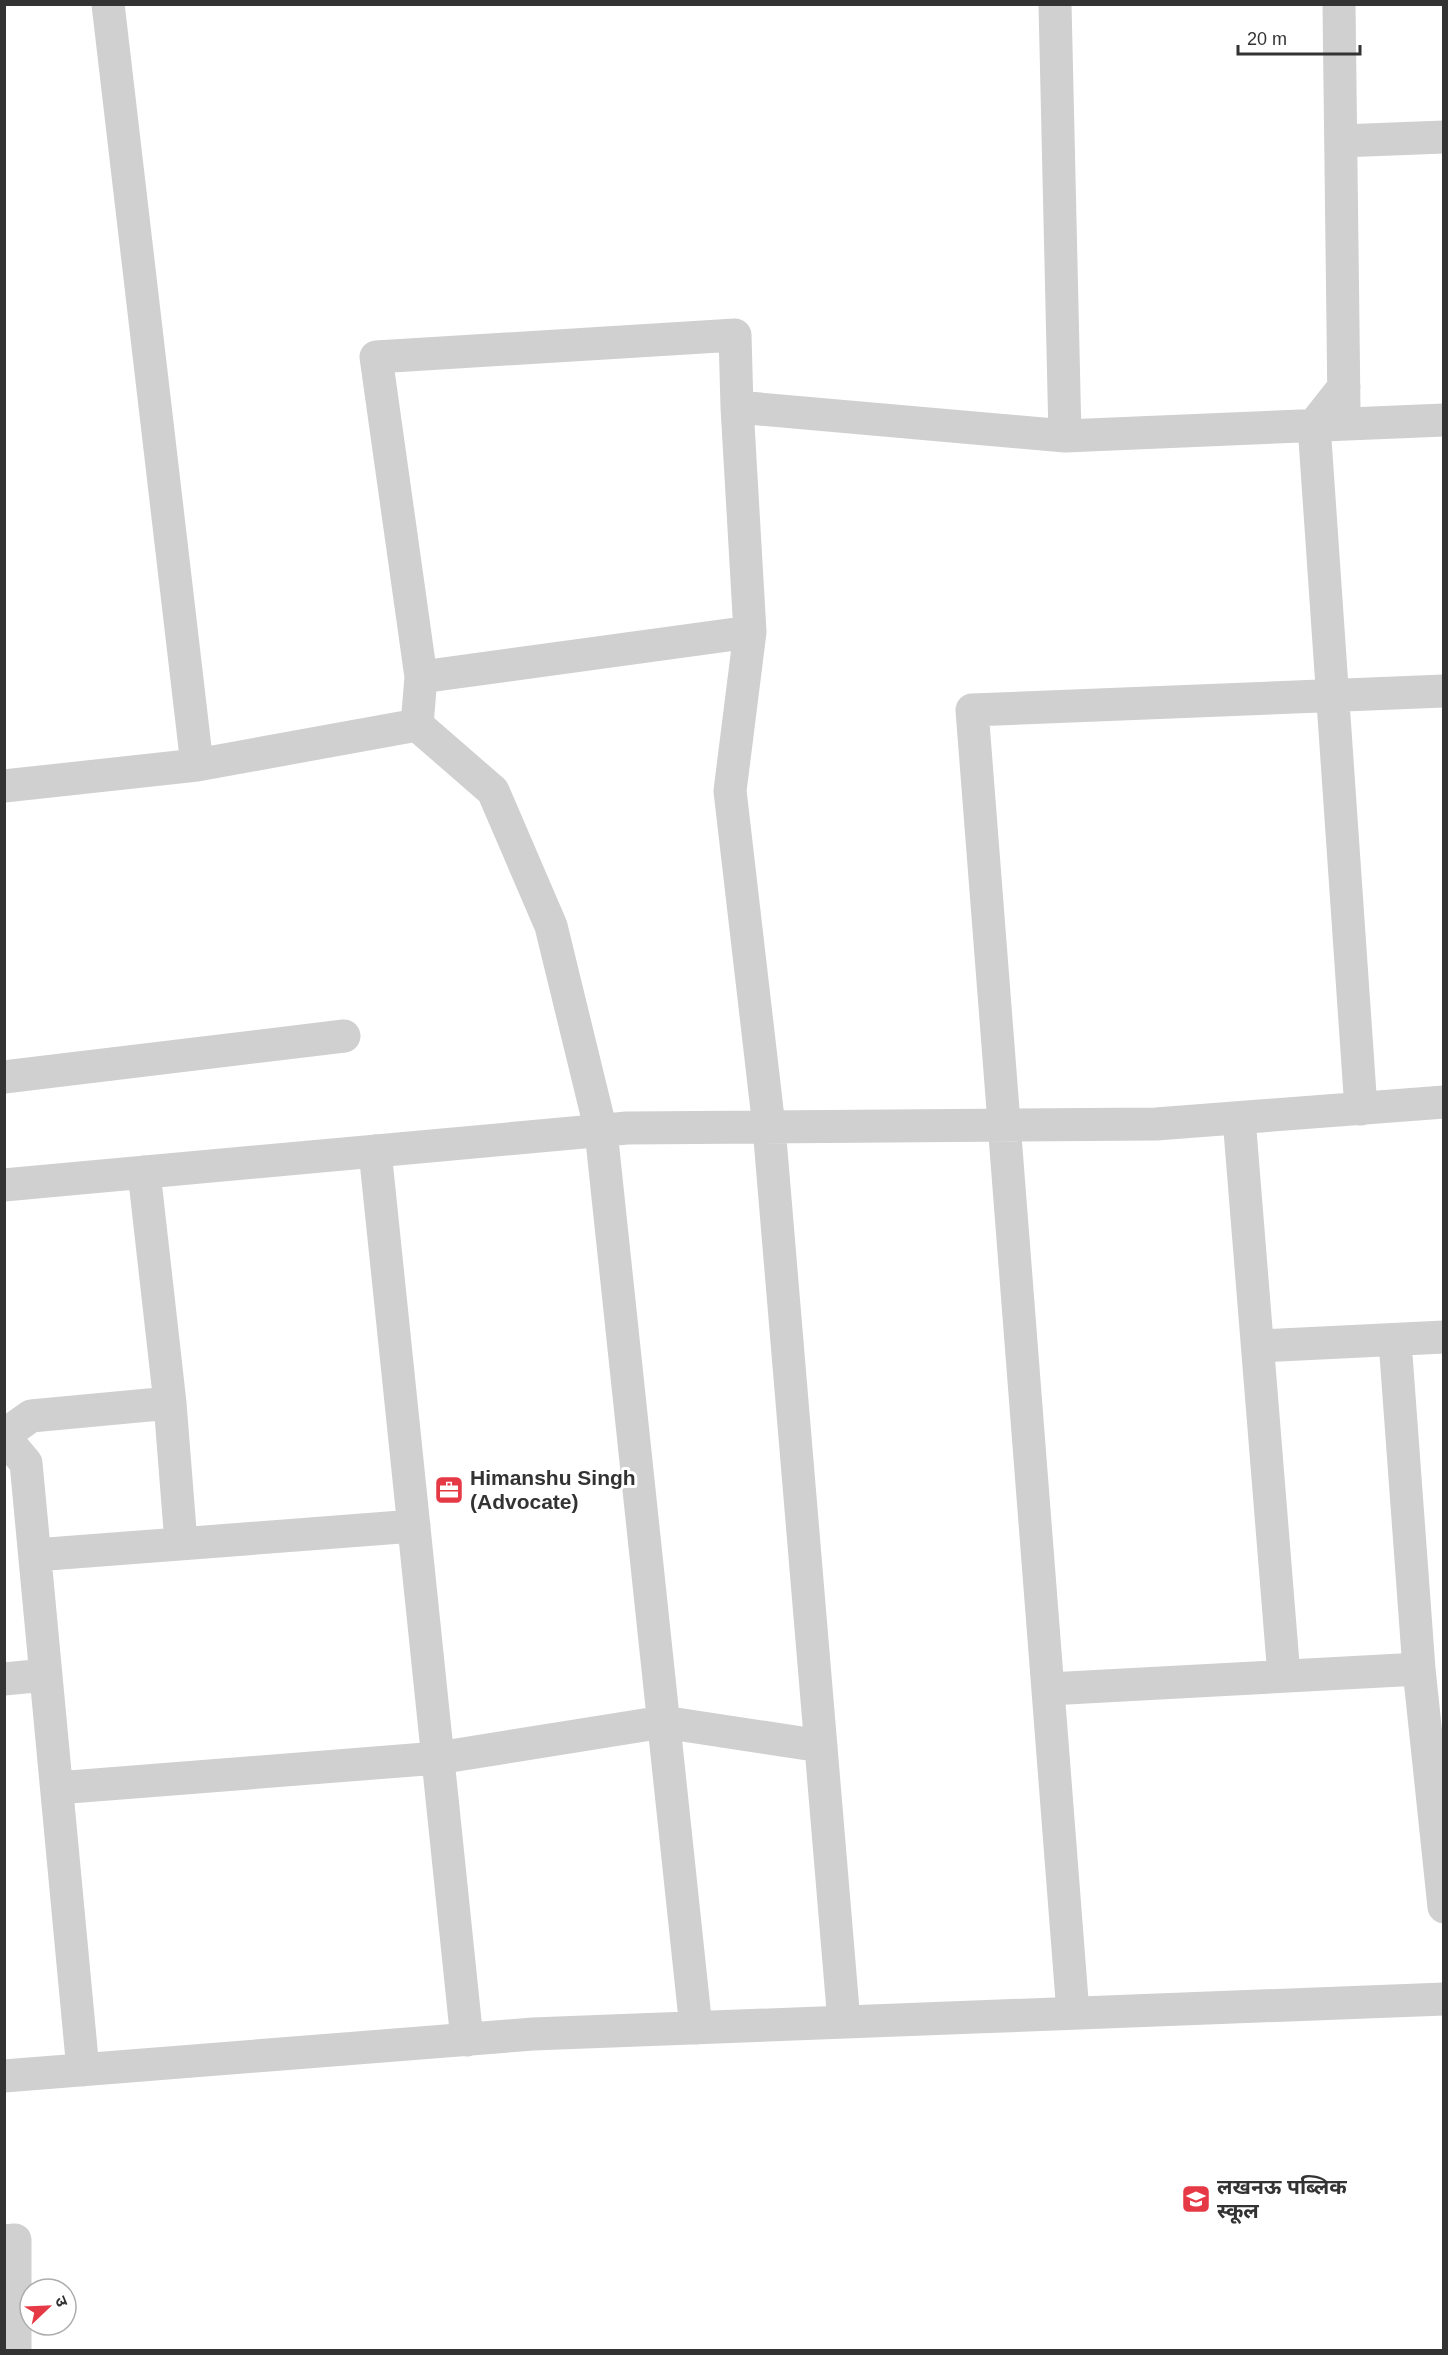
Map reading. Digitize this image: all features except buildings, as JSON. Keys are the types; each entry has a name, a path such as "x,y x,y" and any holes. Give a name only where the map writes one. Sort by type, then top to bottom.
{"street":[{"path":"108,4 197,765"},
{"path":"1055,4 1065,436"},
{"path":"1339,4 1344,387 1329,425 1333,695 1361,1109"},
{"path":"1341,141 1443,137"},
{"path":"417,725 421,677 376,357 735,335 750,632 730,791 769,1127 844,2022"},
{"path":"738,407 1065,436 1443,420"},
{"path":"421,677 750,632"},
{"path":"1074,2013 972,710 1443,691"},
{"path":"4,786 197,765 417,725"},
{"path":"417,725 493,791 551,927 601,1131 696,2028"},
{"path":"4,1077 344,1036"},
{"path":"4,1185 627,1128 1156,1124 1443,1102"},
{"path":"1239,1118 1284,1676"},
{"path":"375,1151 467,2040"},
{"path":"144,1172 170,1403 181,1543"},
{"path":"1258,1346 1395,1341 1443,1336"},
{"path":"1395,1341 1419,1669 1443,1907"},
{"path":"83,2070 26,1463 4,1436 31,1416 170,1403"},
{"path":"35,1555 414,1526"},
{"path":"1049,1689 1419,1669"},
{"path":"4,1679 46,1675"},
{"path":"57,1788 438,1758 663,1722 821,1746"},
{"path":"4,2076 467,2040 696,2028 1443,2000"},
{"path":"4,2241 15,2240 15,2350"}],"place":[{"name":"Himanshu Singh (Advocate)","path":"449,1490"},
{"name":"लखनऊ पब्लिक स्कूल","path":"1196,2199"}]}
